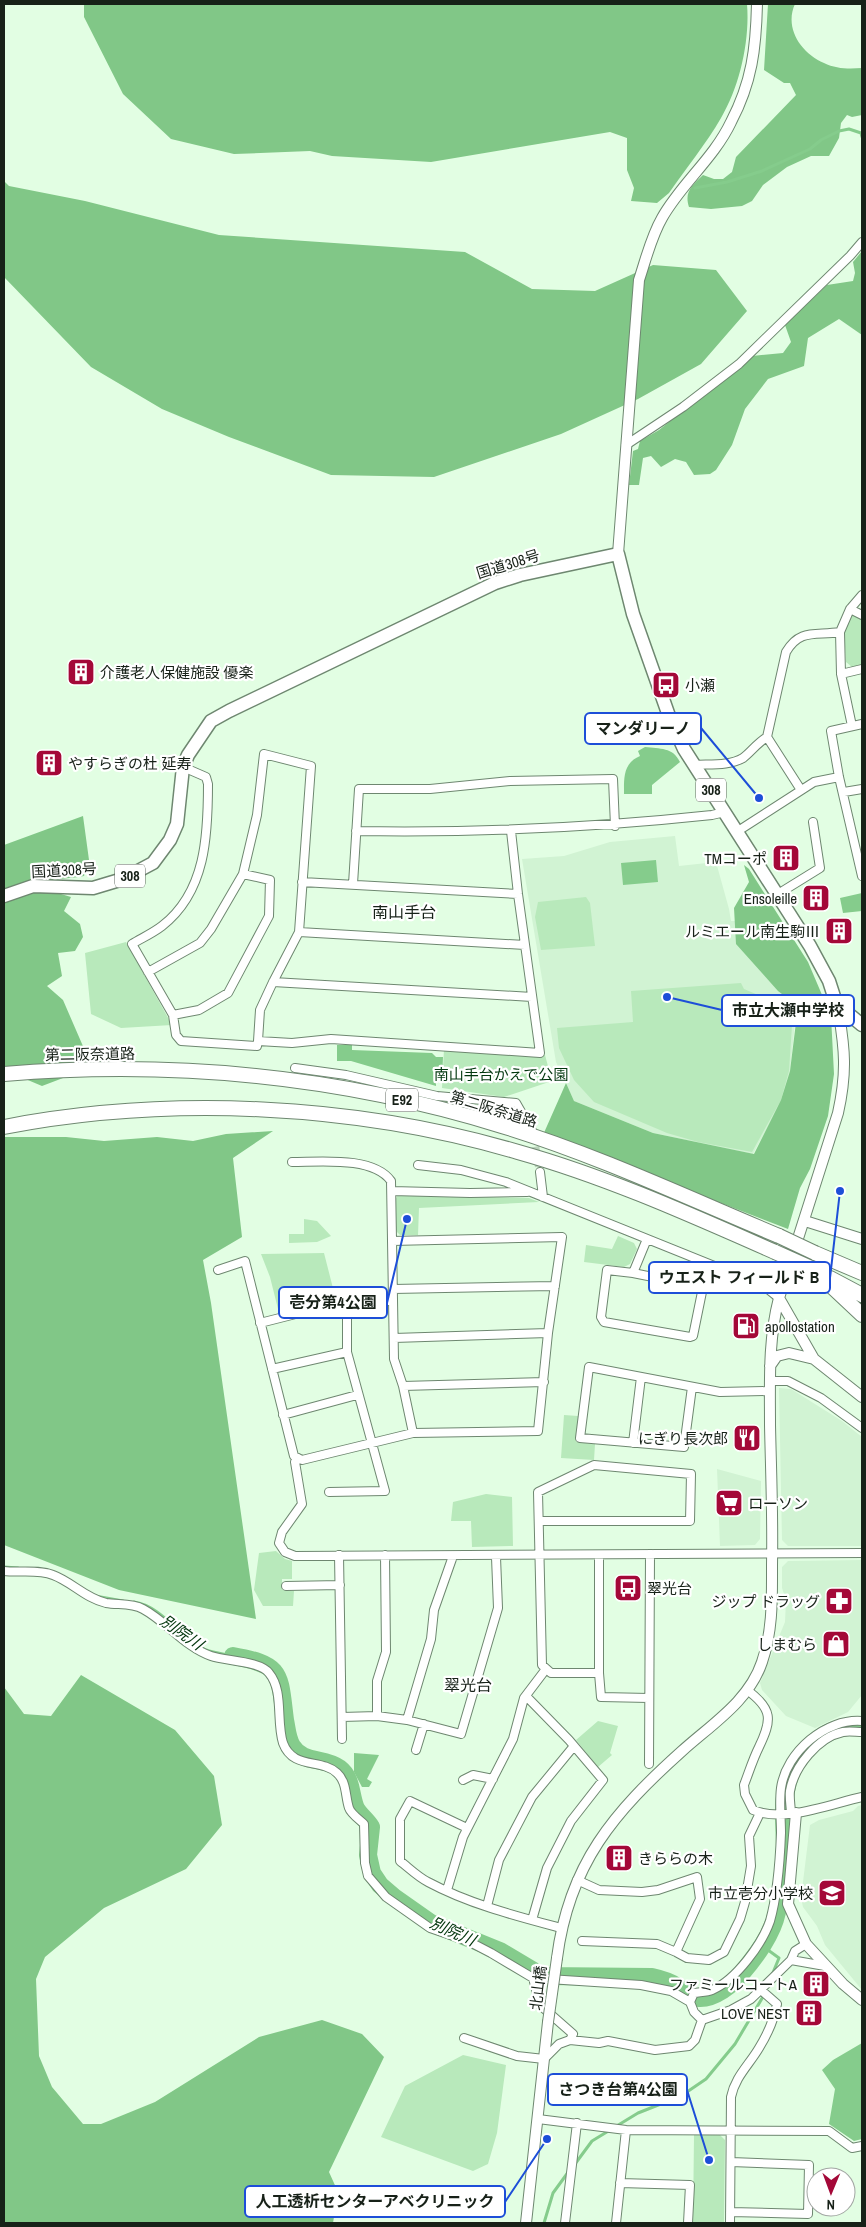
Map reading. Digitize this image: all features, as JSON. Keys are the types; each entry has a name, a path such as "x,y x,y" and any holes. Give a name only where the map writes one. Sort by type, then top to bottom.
{"highway":[{"name":"308","path":"618,554 633,614 669,716 684,749 820,962 829,981 838,1009"},
{"name":"国道308号","path":"4,896 33,886 93,888 123,879 148,866 166,848 177,824 183,766 210,721 496,583 520,575 618,554"},
{"path":"838,1009 845,1011 862,1025"},
{"name":"第二阪奈道路","path":"4,1074 62,1070 196,1070 256,1075 366,1092 434,1107 503,1126 599,1161 779,1236 862,1273"},
{"name":"E92","path":"4,1127 91,1114 180,1109 252,1110 320,1114 387,1123 451,1135 518,1151 591,1175 666,1204 813,1269 862,1295"},
{"path":"832,1260 862,1263"},
{"path":"813,1269 862,1315"}],"street":[{"path":"618,554 639,280 650,245 662,218 715,148 731,124 743,97 754,60 757,4"},
{"path":"626,445 683,407 739,364 862,242"},
{"path":"852,726 841,674 840,632 850,608 862,595"},
{"path":"850,608 862,615"},
{"path":"695,765 722,764 740,760 749,753 754,745 767,736 786,652 793,640 802,636 840,632"},
{"path":"841,674 862,669"},
{"path":"862,724 831,731 839,777 862,876"},
{"path":"767,736 801,790"},
{"path":"148,972 200,943 211,929 243,874 257,815 264,754 311,766 299,932 260,1010 257,1046 181,1040 176,1035 173,1015 148,972 132,944 162,926 181,907 189,896 202,863 206,834 208,784 206,777 183,766"},
{"path":"738,831 814,782 839,777"},
{"path":"353,884 359,789 430,789 519,781 613,779 615,826"},
{"path":"844,792 862,789"},
{"path":"356,831 511,831 615,826 712,816 725,812"},
{"path":"778,894 820,868 813,822"},
{"path":"258,1041 292,1043 331,1039 540,1053 511,831"},
{"path":"173,1015 199,1010 228,993 269,916 270,880 243,874"},
{"path":"302,882 518,894"},
{"path":"299,932 525,946"},
{"path":"273,982 532,997"},
{"name":"北山橋","path":"526,2223 556,1958 560,1928 568,1899 601,1836 620,1812 683,1750 733,1707 747,1690 762,1661 772,1619 770,1366 772,1326 843,1093 845,1045 838,1009"},
{"path":"295,1068 346,1075 438,1096 516,1104 532,1131"},
{"path":"292,1162 359,1164 385,1173 391,1181 394,1359 403,1386 414,1432"},
{"path":"418,1165 461,1170 506,1182 764,1286 779,1298 814,1359 862,1397"},
{"path":"540,1172 543,1197"},
{"path":"392,1191 532,1192"},
{"path":"805,1221 862,1239"},
{"path":"218,1270 245,1261 294,1456 302,1460 414,1432 538,1431 548,1334 562,1237 392,1241"},
{"path":"632,1273 647,1239"},
{"path":"607,1270 632,1273 703,1287 693,1336 604,1322 601,1317 607,1270"},
{"path":"393,1288 555,1286"},
{"path":"260,1323 347,1301 392,1301"},
{"path":"330,1492 385,1491 346,1352 347,1301"},
{"path":"394,1338 548,1334"},
{"path":"272,1369 346,1352"},
{"path":"770,1366 777,1356 789,1353 814,1359"},
{"path":"692,1387 684,1447 580,1438 589,1367 720,1392 770,1386 788,1381 821,1398 862,1428"},
{"path":"634,1443 641,1377"},
{"path":"403,1386 544,1382"},
{"path":"284,1415 357,1395"},
{"path":"298,1458 295,1462 302,1504 282,1532 279,1543 285,1552 295,1556 862,1553"},
{"path":"540,1521 690,1520 691,1474 594,1466 538,1492 541,1555 542,1665 551,1674 599,1673"},
{"path":"649,1764 650,1554"},
{"path":"377,1716 377,1681 386,1652 385,1555"},
{"path":"598,1555 601,1697 650,1698"},
{"path":"339,1556 342,1739"},
{"path":"407,1720 431,1639 434,1610 454,1556"},
{"path":"342,1717 377,1716 407,1720 462,1734 498,1608 496,1556"},
{"path":"4,1571 51,1574 64,1580 89,1597 106,1603 140,1608 152,1614 189,1644 210,1656 261,1667 268,1672 276,1690 284,1743 295,1758 304,1763 326,1767 336,1772 342,1780 347,1793 349,1809 364,1824 365,1863 368,1876 386,1898 423,1924 491,1952 534,1978 654,1987 671,1991 690,2002 694,2012 702,2020"},
{"path":"286,1586 340,1585"},
{"path":"448,1890 467,1828 513,1739 526,1696 546,1669"},
{"path":"747,1690 756,1697 766,1710 769,1725 744,1785 745,1794 753,1810 760,1813 792,1814 862,1797"},
{"path":"526,1696 574,1746 603,1780 572,1821 547,1868 532,1920"},
{"path":"690,2002 694,1993 712,1990 730,1979 740,1969 767,1928 773,1903 781,1834 781,1786 789,1764 810,1739 819,1732 835,1724 850,1720 862,1721"},
{"path":"416,1750 424,1724"},
{"path":"862,1732 842,1732 824,1741 815,1748 802,1764 793,1782 790,1791 792,1814 788,1904 806,1944 825,1966 862,2000"},
{"path":"487,1906 499,1860 532,1797 574,1746"},
{"path":"463,1780 473,1775 493,1778"},
{"path":"467,1828 410,1801 400,1819 400,1861 427,1882 487,1906 560,1928"},
{"path":"582,1941 657,1944 687,1958 709,1960 724,1952 740,1919 745,1902 751,1866 749,1836 760,1813"},
{"path":"577,1880 599,1890 642,1892 658,1890 697,1877 700,1899 676,1952"},
{"path":"702,2020 731,2010 751,1999 791,1960 795,1951 806,1944"},
{"path":"791,1960 825,1966"},
{"path":"534,1978 540,2006 573,2034 570,2040"},
{"path":"730,2223 731,2097 734,2083 758,2049 775,2018 777,2004 761,1990"},
{"path":"464,2038 517,2056 544,2059 559,2044 570,2040 599,2043 608,2041 655,2050 689,2046 695,2040 702,2020"},
{"path":"538,2119 626,2130 829,2131 852,2148 862,2146"},
{"path":"566,2223 577,2124"},
{"path":"616,2223 626,2130"},
{"path":"730,2212 808,2214 809,2165 731,2162"},
{"path":"620,2183 690,2185 688,2223"}],"shaded area":[{"path":"84,4 747,4 748,18 742,62 734,92 728,105 709,137 669,193 657,203 631,201 634,188 627,170 627,138 610,132 431,162 332,156 310,151 234,154 171,139 123,94 84,17"},
{"path":"768,4 795,4 792,13 793,31 802,46 816,59 838,67 862,68 862,115 852,117 847,115 841,123 839,138 829,156 811,156 787,167 763,185 752,201 742,206 711,209 689,207 688,193 695,182 703,175 714,179 723,179 732,172 736,157 796,95 790,83 784,83 764,70"},
{"path":"4,181 9,186 85,201 219,235 465,252 532,289 595,291 653,265 716,270 747,311 701,364 638,399 561,434 434,477 331,475 229,437 162,409 91,367 4,277"},
{"path":"862,251 862,335 839,319 808,338 804,366 768,379 745,409 732,445 716,470 710,474 694,475 686,462 675,459 661,467 651,456 643,458 639,485 629,485 633,451 638,449 640,441 659,430 752,356 783,353 791,342 785,325 827,285 853,281 855,273 853,262"},
{"path":"645,747 670,751 680,762 652,785 652,794 624,794 627,767 634,759 640,756 638,751"},
{"path":"83,816 89,860 84,876 40,883 41,888 71,897 64,911 80,924 83,937 75,951 58,953 62,976 47,986 63,1000 92,1067 42,1086 4,1070 4,845"},
{"path":"675,836 679,866 716,862 731,921 766,921 797,1004 790,1071 782,1100 753,1154 653,1133 574,1101 556,1062 522,859 564,856 610,842"},
{"path":"656,860 658,882 623,885 621,863"},
{"path":"744,865 749,869 808,962 831,1016 834,1074 828,1116 810,1169 800,1188 788,1229 623,1165 588,1149 543,1135 566,1083 574,1101 653,1133 754,1154 781,1100 790,1071 798,1006 778,991 736,944 734,908 749,882"},
{"path":"862,893 862,911 843,913 840,898"},
{"path":"337,1045 352,1045 352,1050 432,1053 436,1057 443,1057 442,1081 436,1080 436,1086 351,1061 337,1061"},
{"path":"273,1131 233,1158 242,1237 203,1260 211,1303 256,1619 119,1590 4,1545 4,1137 66,1137 104,1141 157,1137 193,1141 226,1134"},
{"path":"779,1388 791,1389 842,1421 862,1437 862,1546 788,1546 782,1540"},
{"path":"717,1469 761,1481 760,1539 755,1545 720,1546"},
{"path":"862,1560 862,1695 848,1712 815,1728 786,1716 762,1690 760,1683 785,1622 786,1600 782,1588 782,1567 788,1561"},
{"path":"81,1675 175,1730 214,1776 222,1825 186,1869 104,1908 45,1957 36,1979 39,2056 52,2087 83,2124 101,2124 155,2102 259,2037 322,2020 362,2034 384,2057 329,2172 338,2192 333,2223 4,2223 4,1687 24,1714 51,1716"},
{"path":"354,1753 379,1755 367,1779 372,1782 369,1787 362,1787 354,1772"},
{"name":"市立壱分小学校","path":"862,1805 862,1990 825,1945 817,1926 803,1907 801,1898 810,1825 819,1820 853,1811"},
{"path":"862,2043 862,2139 854,2141 829,2124 835,2089 822,2070 833,2060"}],"green space":[{"path":"855,614 861,618 862,624 862,665 852,667 846,662 844,631 850,616"},
{"path":"586,897 590,903 595,946 541,950 535,917 538,902"},
{"path":"126,942 172,1025 121,1028 91,1014 85,953"},
{"path":"741,983 744,989 793,1010 789,1071 781,1100 752,1152 698,1142 667,1133 594,1102 574,1080 559,1048 557,1028 633,1022 631,991"},
{"name":"南山手台かえで公園","path":"444,1049 545,1055 552,1081 504,1097 442,1088"},
{"path":"398,1195 529,1198 539,1202 419,1208 418,1235 400,1235 396,1231 395,1200"},
{"path":"304,1219 317,1221 331,1236 317,1242 289,1243 289,1234 304,1234"},
{"path":"618,1236 634,1243 637,1249 630,1264 624,1267 584,1262 586,1245 612,1249"},
{"path":"324,1253 336,1300 279,1313 270,1277 261,1254"},
{"path":"564,1415 578,1416 576,1442 595,1444 594,1460 561,1458"},
{"path":"486,1494 512,1497 513,1546 472,1547 471,1521 451,1521 453,1502"},
{"path":"276,1551 285,1559 292,1561 292,1579 282,1579 282,1590 294,1591 293,1606 263,1606 254,1590 259,1553"},
{"path":"598,1721 618,1726 610,1753 612,1755 598,1767 576,1740"},
{"path":"463,2055 506,2065 497,2133 488,2164 473,2171 381,2137 405,2086"},
{"path":"694,2135 720,2135 725,2140 724,2223 693,2223"}],"waterway":[{"path":"695,188 727,182 762,171 810,149 821,140 839,131 849,129 861,133 862,137"},
{"name":"別院川","path":"4,1567 18,1568"},
{"name":"別院川","path":"95,1596 123,1601"},
{"name":"別院川","path":"134,1602 154,1610 197,1645 206,1650 233,1656"},
{"name":"別院川","path":"233,1656 261,1663 276,1674 281,1691 288,1737 297,1752 308,1758 327,1762 339,1768 346,1776 356,1809 371,1827 368,1855 372,1873 380,1885 394,1897 431,1923 500,1951 542,1976 652,1977 671,1983 696,1998 711,1996 733,1982 758,1953 775,1921 785,1848 785,1798 789,1778 795,1765 812,1744 823,1736 835,1730 848,1727 862,1727"},
{"path":"761,1945 779,1958 772,1975"},
{"path":"575,2164 592,2141 638,2113 681,2096 706,2079 735,2044 764,1995"},
{"path":"544,2223 553,2193 569,2171"}],"tunnel":[{"path":"533,1135 540,1172"}],"place":[{"name":"介護老人保健施設 優楽","path":"81,672"},
{"name":"小瀬","path":"666,685"},
{"name":"やすらぎの杜 延寿","path":"49,763"},
{"name":"マンダリーノ","path":"759,798"},
{"name":"TMコーポ","path":"786,858"},
{"name":"Ensoleille","path":"816,898"},
{"name":"ルミエール南生駒Ⅲ","path":"839,931"},
{"name":"市立大瀬中学校","path":"667,997"},
{"name":"ウエスト フィールド B","path":"840,1191"},
{"name":"壱分第4公園","path":"407,1219"},
{"name":"apollostation","path":"746,1326"},
{"name":"にぎり長次郎","path":"747,1438"},
{"name":"ローソン","path":"729,1503"},
{"name":"翠光台","path":"628,1588"},
{"name":"ジップ ドラッグ","path":"839,1601"},
{"name":"しまむら","path":"836,1644"},
{"name":"きららの木","path":"619,1858"},
{"name":"市立壱分小学校","path":"832,1893"},
{"name":"ファミールコートA","path":"816,1984"},
{"name":"LOVE NEST","path":"809,2013"},
{"name":"人工透析センターアベクリニック","path":"547,2139"},
{"name":"さつき台第4公園","path":"709,2160"}],"district":[{"name":"南山手台","path":"404,912"},
{"name":"翠光台","path":"468,1685"}]}
